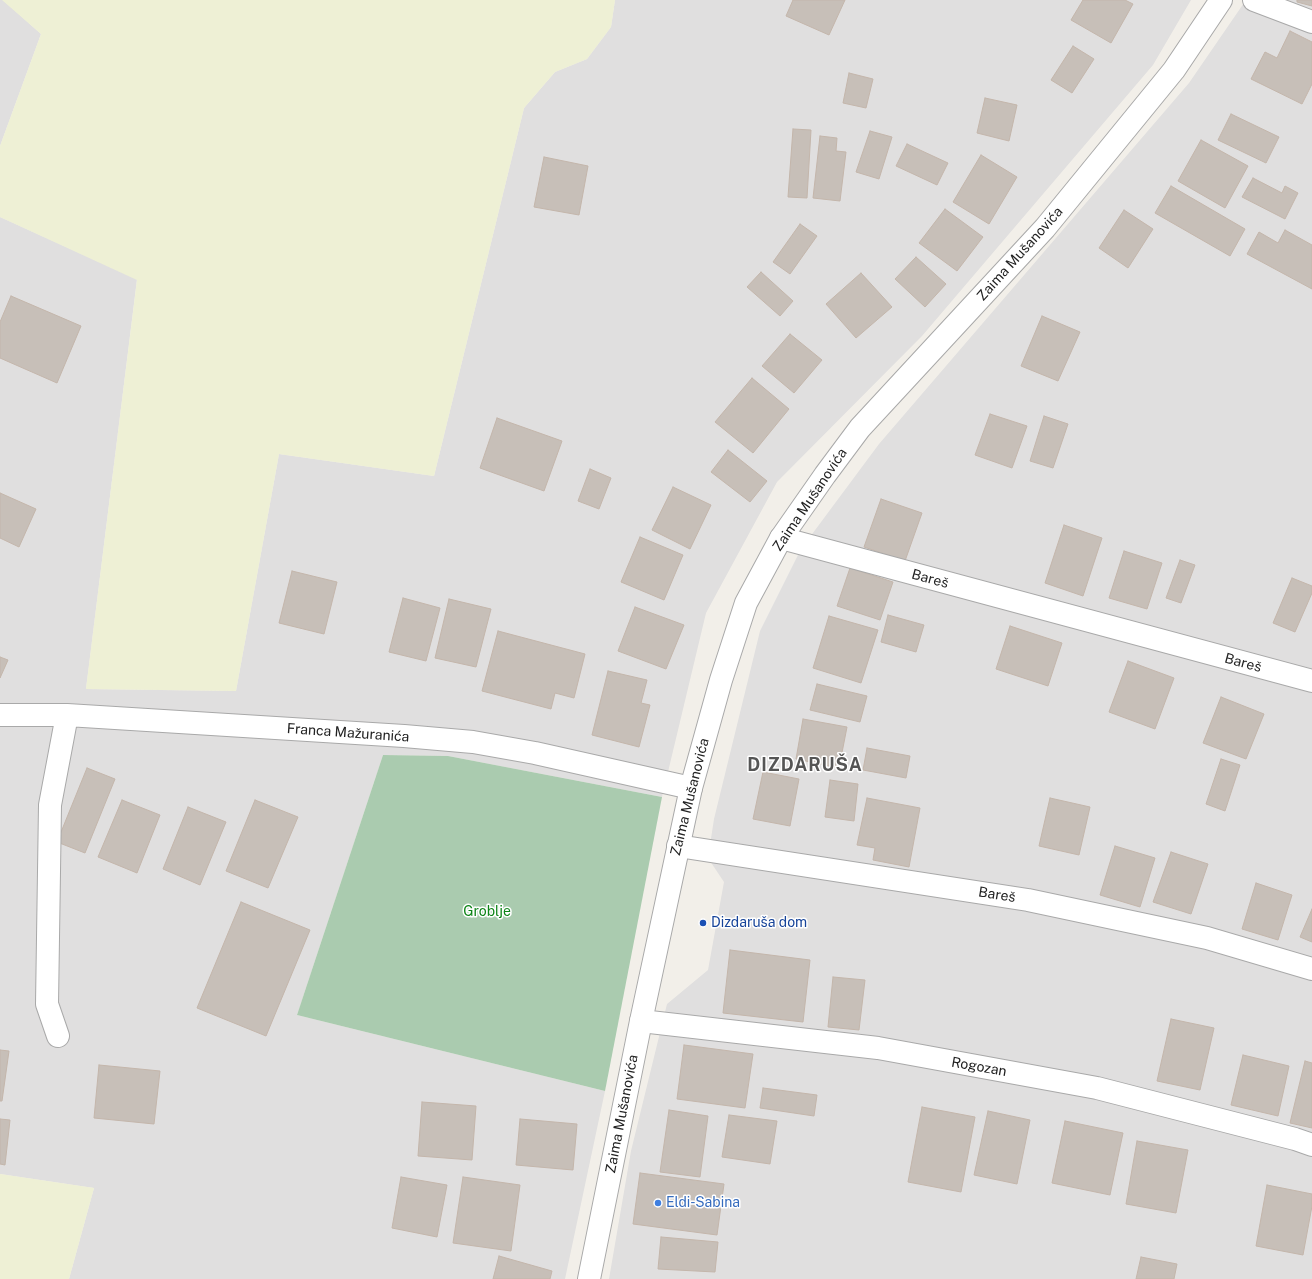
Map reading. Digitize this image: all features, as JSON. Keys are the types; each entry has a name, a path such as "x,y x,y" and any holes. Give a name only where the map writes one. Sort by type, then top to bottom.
{"street":[{"name":"Zaima Mušanovića","path":"589,1279 641,1021 691,788 721,680 746,603 781,538 860,428 1045,228 1174,70 1221,0"},
{"path":"1254,0 1312,22"},
{"name":"Bareš","path":"781,538 1312,681"},
{"name":"Franca Mažuranića","path":"0,715 67,715 404,736 473,742 535,753 691,788"},
{"path":"58,1036 47,1004 50,805 67,715"},
{"name":"Bareš","path":"678,846 1028,900 1207,938 1312,969"},
{"name":"Rogozan","path":"641,1021 886,1049 1097,1088 1295,1139 1312,1145"}],"shaded area":[{"path":"0,0 3,0 41,34 0,146"},
{"path":"615,0 1191,0 1153,65 922,336 777,482 706,613 662,797 448,756 383,755 297,1015 605,1091 565,1279 69,1279 94,1188 0,1174 0,217 137,279 86,689 236,691 279,454 434,476 524,108 555,72 587,59 611,27"},
{"path":"1246,0 1312,0 1312,1279 609,1279 631,1151 667,1004 708,970 724,882 708,858 714,819 760,631 801,549 879,444 1189,83"}],"green space":[{"path":"2,0 615,0 611,27 587,59 555,72 524,108 434,476 279,454 236,691 86,689 137,280 0,217 0,146 41,34"},
{"name":"Groblje","path":"383,755 448,756 662,797 605,1091 297,1015"},
{"path":"0,1174 94,1188 69,1279 0,1279"}],"building":[{"path":"793,0 845,0 829,35 786,16"},
{"path":"1083,0 1125,0 1133,4 1111,43 1071,20"},
{"path":"1297,0 1312,0 1312,6 1297,2"},
{"path":"1290,31 1312,42 1312,84 1302,104 1251,79 1265,52 1277,58"},
{"path":"1073,46 1094,59 1072,93 1051,80"},
{"path":"849,73 873,79 866,108 843,103"},
{"path":"985,98 1017,105 1009,141 977,133"},
{"path":"1231,114 1279,137 1266,163 1218,140"},
{"path":"793,129 811,130 807,198 788,197"},
{"path":"870,131 892,137 879,179 856,172"},
{"path":"820,136 837,138 836,151 846,152 840,201 813,198"},
{"path":"1201,140 1248,166 1225,208 1178,181"},
{"path":"907,144 948,163 937,185 896,166"},
{"path":"981,155 1017,177 989,224 953,202"},
{"path":"544,157 588,166 579,215 534,207"},
{"path":"1253,178 1282,193 1285,186 1298,193 1285,219 1242,197"},
{"path":"1171,186 1245,229 1230,256 1155,213"},
{"path":"945,209 983,237 957,271 919,243"},
{"path":"1124,210 1153,229 1128,268 1099,248"},
{"path":"800,224 817,236 790,274 773,262"},
{"path":"1285,230 1312,245 1312,289 1247,254 1259,232 1278,243"},
{"path":"916,257 946,284 925,307 895,279"},
{"path":"761,272 793,301 780,316 747,287"},
{"path":"861,273 892,307 856,338 826,304"},
{"path":"11,296 81,326 57,383 0,358 0,322"},
{"path":"1042,316 1080,332 1058,381 1021,366"},
{"path":"790,334 822,360 794,393 762,366"},
{"path":"752,378 789,409 753,453 715,422"},
{"path":"990,414 1027,426 1012,468 975,455"},
{"path":"1044,416 1068,424 1053,468 1030,461"},
{"path":"497,418 562,441 544,491 480,468"},
{"path":"728,450 767,481 750,502 711,472"},
{"path":"590,469 611,478 599,509 578,501"},
{"path":"673,487 711,505 690,549 652,530"},
{"path":"0,493 36,509 19,547 0,538"},
{"path":"881,499 922,513 905,561 864,547"},
{"path":"1064,525 1102,538 1083,596 1045,583"},
{"path":"640,537 683,555 664,600 621,582"},
{"path":"1124,551 1162,563 1147,609 1109,598"},
{"path":"1180,560 1195,565 1181,603 1166,598"},
{"path":"850,568 893,582 880,620 837,606"},
{"path":"292,571 337,582 324,634 279,623"},
{"path":"1292,578 1312,586 1312,593 1295,632 1273,623"},
{"path":"403,598 440,608 426,661 389,652"},
{"path":"449,599 491,609 476,667 435,658"},
{"path":"635,607 684,625 666,669 618,651"},
{"path":"888,615 924,625 916,652 881,642"},
{"path":"829,616 878,630 861,683 813,668"},
{"path":"1010,626 1062,643 1048,686 996,669"},
{"path":"498,631 585,654 574,698 555,693 551,709 482,691"},
{"path":"0,657 8,660 0,678"},
{"path":"1128,661 1174,678 1155,729 1109,712"},
{"path":"608,671 647,680 641,703 650,705 639,747 592,735"},
{"path":"817,684 867,696 860,722 810,710"},
{"path":"1221,697 1264,714 1246,759 1203,743"},
{"path":"803,719 847,727 839,768 796,759"},
{"path":"867,748 910,756 906,778 863,770"},
{"path":"1221,759 1240,765 1225,811 1206,804"},
{"path":"87,768 115,779 85,853 57,842"},
{"path":"763,772 799,779 790,826 753,819"},
{"path":"830,780 858,784 854,821 825,817"},
{"path":"867,798 920,808 909,867 873,860 875,848 857,845"},
{"path":"1050,798 1090,807 1079,855 1039,846"},
{"path":"122,800 160,815 137,873 98,857"},
{"path":"255,800 298,817 268,888 226,871"},
{"path":"188,807 226,822 200,885 163,869"},
{"path":"1115,846 1155,858 1140,907 1100,895"},
{"path":"1171,852 1208,864 1191,914 1153,902"},
{"path":"1256,883 1292,895 1278,940 1242,929"},
{"path":"241,902 310,930 266,1036 197,1008"},
{"path":"1312,909 1312,942 1300,937"},
{"path":"730,950 810,960 803,1022 723,1013"},
{"path":"833,977 865,980 859,1030 828,1027"},
{"path":"1171,1019 1214,1028 1200,1090 1157,1081"},
{"path":"684,1045 753,1054 745,1108 677,1099"},
{"path":"0,1050 9,1051 2,1101 0,1101"},
{"path":"1243,1055 1289,1066 1278,1116 1231,1105"},
{"path":"1305,1061 1312,1063 1312,1128 1290,1123"},
{"path":"99,1065 160,1071 154,1124 94,1118"},
{"path":"763,1088 817,1095 814,1116 760,1108"},
{"path":"422,1102 476,1106 472,1160 418,1156"},
{"path":"922,1107 975,1117 961,1192 908,1182"},
{"path":"669,1110 708,1116 700,1177 660,1172"},
{"path":"988,1111 1030,1120 1017,1184 974,1175"},
{"path":"729,1115 777,1121 770,1164 722,1157"},
{"path":"0,1119 10,1120 5,1165 0,1164"},
{"path":"520,1119 577,1124 573,1170 516,1165"},
{"path":"1065,1121 1123,1133 1110,1195 1052,1183"},
{"path":"1137,1141 1188,1150 1176,1213 1126,1204"},
{"path":"640,1173 724,1184 717,1235 633,1224"},
{"path":"401,1177 447,1185 437,1237 392,1228"},
{"path":"463,1177 520,1185 511,1251 453,1243"},
{"path":"1267,1185 1312,1194 1312,1206 1303,1255 1256,1246"},
{"path":"661,1237 718,1242 715,1272 658,1269"},
{"path":"499,1256 552,1271 550,1279 493,1279"},
{"path":"1141,1257 1177,1264 1174,1279 1136,1279"}],"place":[{"name":"Dizdaruša dom","path":"703,923"},
{"name":"Eldi-Sabina","path":"658,1203"}],"district":[{"name":"DIZDARUŠA","path":"805,765"}]}
